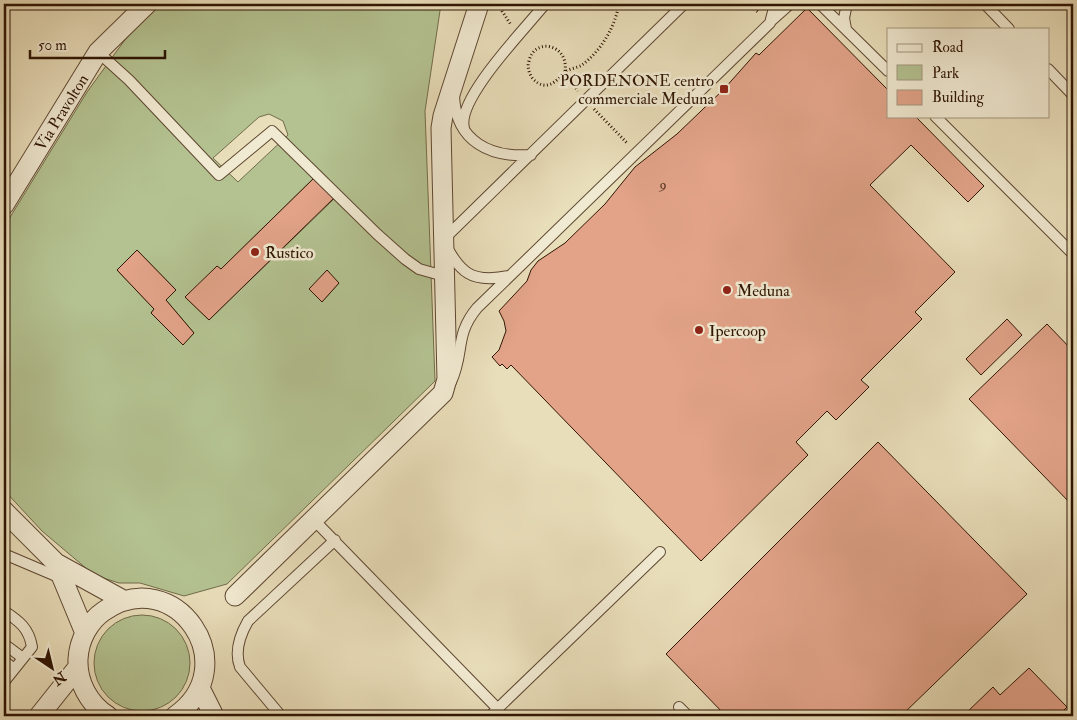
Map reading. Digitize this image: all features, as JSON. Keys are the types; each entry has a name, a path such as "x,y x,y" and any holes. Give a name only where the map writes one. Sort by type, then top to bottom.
{"street":[{"name":"Via Pravolton","path":"4,205 98,52 147,4"},
{"path":"235,596 442,393 447,379 441,128 443,116 454,87 479,4"},
{"path":"4,511 60,571 85,634"},
{"path":"60,571 125,601"},
{"path":"103,716 87,694 78,667 79,650 85,634 101,613 125,601 156,600 171,606 188,618 197,629 204,649 204,673 200,688 189,704 175,716"},
{"path":"39,716 78,667"},
{"path":"200,688 214,716"}],"lane":[{"path":"464,128 463,114 473,92 545,4"},
{"path":"509,276 487,278 465,273 454,261 444,240 684,4"},
{"path":"772,20 775,4"},
{"path":"442,393 451,382 458,365 464,326 477,308 790,4"},
{"path":"820,4 887,70"},
{"path":"846,29 844,18 847,4"},
{"path":"985,4 1008,28"},
{"path":"98,52 129,80 219,175 272,131 377,234 406,259 419,269 444,276"},
{"path":"1050,71 1073,95"},
{"path":"454,87 454,104 464,128 477,144 491,152 509,156 531,155"},
{"path":"936,118 1073,254"},
{"path":"314,520 498,709"},
{"path":"281,716 243,672 237,658 241,634 248,621 335,540"},
{"path":"490,716 660,552"},
{"path":"4,554 60,571"},
{"path":"4,611 24,625 30,635 32,646 4,682"},
{"path":"4,644 23,658"},
{"path":"4,661 14,669"},
{"path":"680,707 688,716"}],"path":[{"path":"565,71 582,65 601,46 614,24 619,4"},
{"path":"540,47 552,47 558,50 565,59 565,71 563,77 552,84 546,85 534,79 528,68 531,55 540,47"},
{"path":"563,77 570,80 586,101 636,152"}],"green space":[{"path":"160,4 441,4 425,111 435,381 227,584 184,596 140,583 119,583 94,575 42,531 4,490 4,227 87,92 135,26","holes":["269,114 283,121 288,135 238,182 213,158 259,117","313,179 334,199 209,320 185,297 221,269","137,250 176,290 166,300 194,333 183,344 151,313 154,309 117,270","327,271 339,283 322,302 310,289"]},
{"path":"133,615 151,615 169,623 182,636 190,654 187,682 169,703 151,711 133,711 115,703 102,690 94,672 94,654 102,636 115,623"}],"building":[{"name":"Meduna","path":"807,8 887,89 887,118 917,118 984,186 968,202 911,145 870,185 955,272 915,312 922,319 861,380 869,387 836,420 827,411 796,442 808,455 701,561 511,365 507,369 502,364 500,366 492,357 499,350 506,331 499,311 527,281 531,270 538,261 565,243 605,204 635,167 677,134 724,89 756,53 759,55"},
{"path":"314,178 334,198 209,320 185,297 217,266 221,269"},
{"path":"137,250 176,290 166,300 194,333 183,345 151,313 154,309 117,270"},
{"path":"327,270 339,283 322,302 309,289"},
{"path":"1007,319 1022,335 981,375 966,359"},
{"path":"1047,324 1073,351 1073,506 969,399"},
{"path":"878,442 1027,594 901,716 726,716 666,654"},
{"path":"1029,668 1067,707 1058,716 963,716 993,687 1000,695"}],"place":[{"name":"PORDENONE centro commerciale Meduna","path":"724,89"},
{"name":"Rustico","path":"255,252"},
{"name":"Meduna","path":"727,290"},
{"name":"Ipercoop","path":"699,330"}]}
